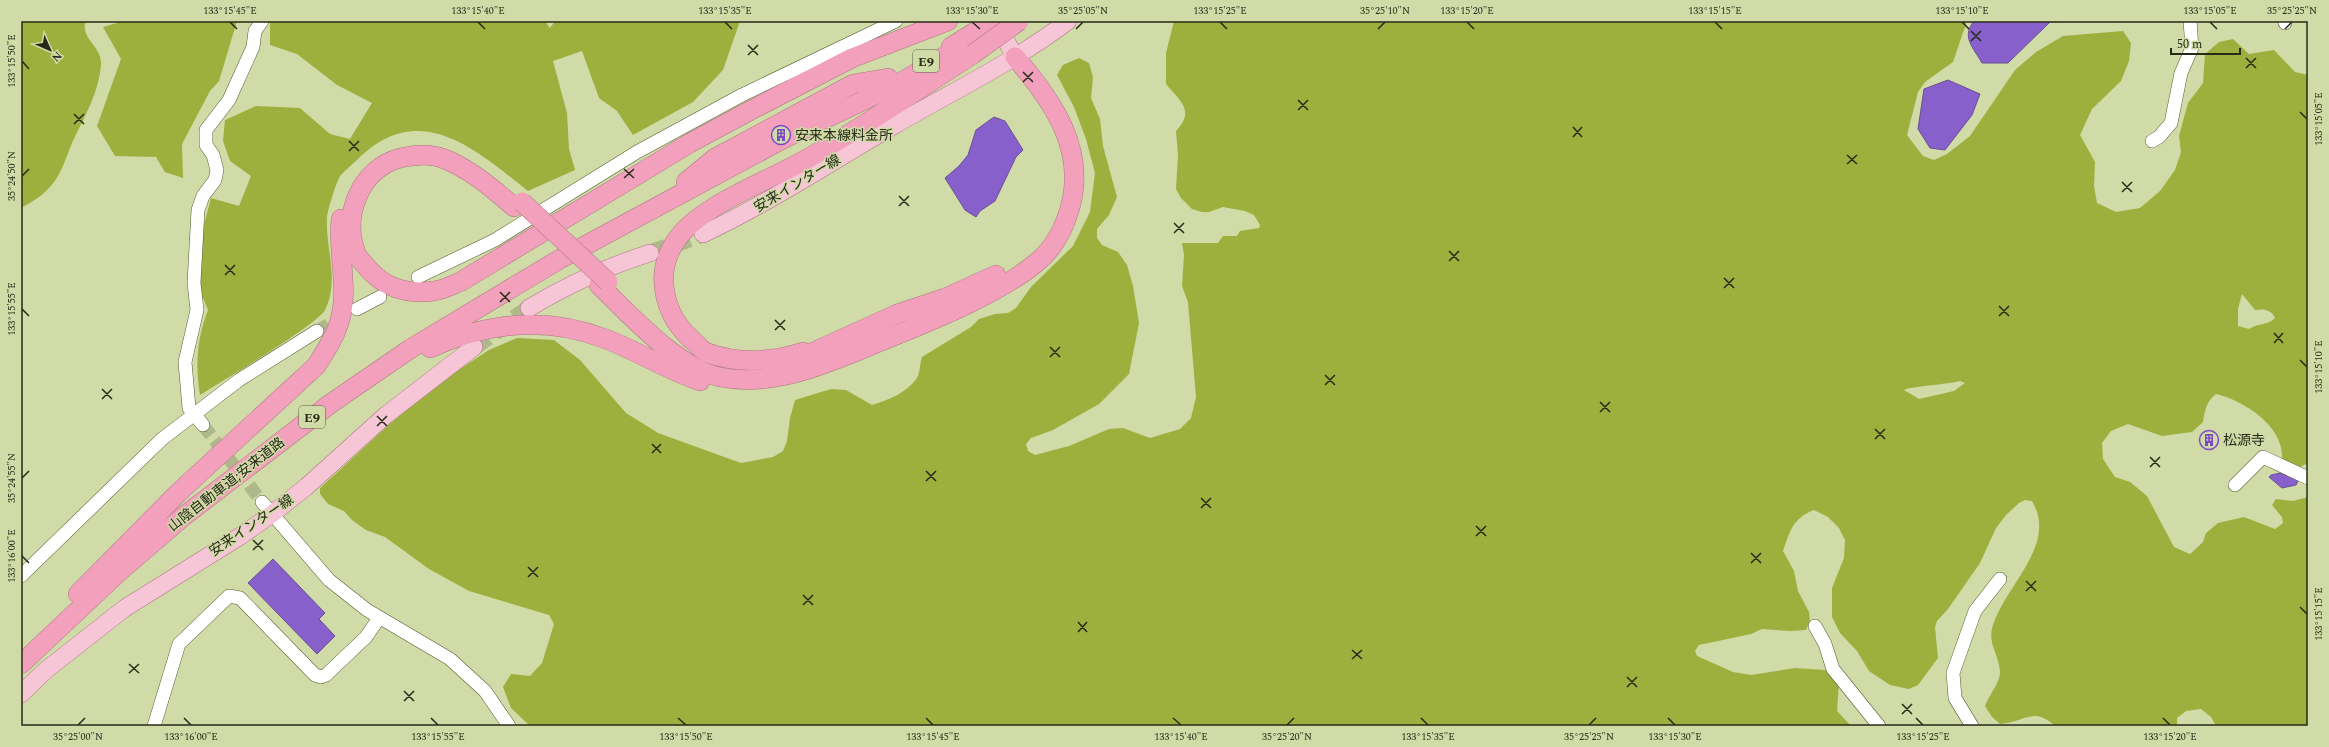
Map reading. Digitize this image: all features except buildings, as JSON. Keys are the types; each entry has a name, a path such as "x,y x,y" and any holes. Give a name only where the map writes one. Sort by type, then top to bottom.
{"highway":[{"path":"518,205 467,170 441,158 415,154 390,161 370,175 355,198 350,225 356,254 369,270 388,286 410,292 436,291 460,282 684,146 750,110 852,58 948,21"},
{"name":"E9","path":"967,46 994,21"},
{"name":"E9","path":"967,46 1002,21"},
{"path":"1015,57 1059,115 1071,144 1076,170 1074,195 1066,222 1051,248 1036,263 1010,280 951,311 857,341 771,359 749,361 727,358 706,352 681,330 669,310 663,285 666,261 675,242 692,222 718,204 811,157 967,46 1018,21"},
{"name":"山陰自動車道;安来道路","path":"21,664 120,571 184,516 248,465 382,368 487,301 670,198 715,158 854,84 891,82 967,46"},
{"path":"21,654 111,559 178,493 316,366 333,341 340,322 344,294 340,227 343,203 354,181 382,154 406,147 427,147 448,151 490,174 518,205 603,284 670,350 694,367 719,377 754,380 784,376 857,341"},
{"path":"382,368 404,363 430,348 466,334 504,325 536,324 570,327 604,338 690,378 717,387 753,391 786,385 857,341"}],"main road":[{"path":"994,21 1015,57"},
{"name":"安来インター線","path":"703,234 746,214 895,125 1015,57 1068,21"},
{"path":"529,308 568,284 611,266 650,253"},
{"name":"安来インター線","path":"21,694 58,661 125,608 242,535 267,508 306,487 386,415 474,347"}],"street":[{"path":"203,425 189,408 185,362 197,310 194,283 198,210 203,196 215,180 217,170 213,155 206,145 206,130 230,100 253,47 255,31 262,21"},
{"path":"418,277 494,240 637,152 742,95 896,21"},
{"path":"2152,141 2160,137 2170,123 2181,73 2192,48 2190,21"},
{"path":"357,309 380,297"},
{"path":"21,576 162,439 239,380 317,331"},
{"path":"2235,485 2262,457 2308,478"},
{"path":"267,508 329,580 350,598 379,618 450,659 474,678 493,700 508,726"},
{"path":"1972,726 1955,698 1953,673 1975,611 2000,579"},
{"path":"154,726 179,644 229,596 240,598 315,675 321,677 326,675 366,637 379,618"},
{"path":"1815,626 1825,644 1834,669 1879,726"}],"green space":[{"path":"21,21 89,21 85,23 86,34 98,53 101,64 100,75 94,95 57,177 44,193 21,208"},
{"path":"117,21 237,21 219,81 210,91 182,144 183,178 165,172 156,157 115,156 97,126 121,59 103,27 117,23"},
{"path":"272,21 545,21 550,28 555,21 740,21 723,70 693,102 633,135 617,111 599,98 582,51 553,61 567,113 569,149 575,170 528,191 488,160 468,147 447,137 425,132 403,132 381,141 358,159 340,176 334,190 327,217 332,275 329,299 325,310 305,328 200,395 197,362 201,331 208,310 199,288 203,229 211,198 239,206 251,176 230,161 223,141 225,120 256,106 300,108 330,134 350,139 372,103 337,85 297,54 270,45 270,24"},
{"path":"1174,21 1967,21 1953,62 1925,82 1918,92 1907,135 1923,156 1934,160 1947,154 1970,136 2015,70 2036,52 2063,36 2123,31 2131,43 2129,61 2121,81 2092,109 2080,135 2095,162 2094,186 2097,203 2116,212 2140,208 2160,191 2175,170 2181,152 2179,136 2188,103 2203,83 2205,54 2219,42 2233,39 2249,54 2274,50 2295,72 2308,75 2308,463 2300,467 2290,466 2282,460 2281,448 2277,437 2270,426 2261,417 2239,403 2227,397 2216,394 2208,403 2203,422 2192,432 2162,436 2128,424 2111,431 2102,443 2103,459 2115,477 2130,482 2147,496 2174,547 2190,554 2203,542 2206,533 2218,523 2244,517 2275,529 2283,523 2282,517 2272,505 2276,499 2293,501 2308,497 2308,726 2216,726 2211,717 2201,709 2186,711 2177,718 2177,726 2055,726 2041,717 2035,716 2000,724 1992,717 1985,706 1998,681 2000,673 1991,635 1998,614 2026,566 2034,550 2039,534 2038,518 2032,501 2025,500 2019,503 2006,515 1996,528 1980,563 1948,609 1937,621 1935,627 1938,658 1918,685 1909,689 1890,685 1869,671 1857,651 1840,633 1832,617 1832,588 1844,558 1845,540 1839,528 1828,517 1814,510 1801,517 1793,526 1783,551 1794,571 1798,591 1809,612 1810,620 1806,630 1790,631 1762,629 1751,634 1699,645 1695,651 1697,656 1733,672 1751,675 1795,668 1825,670 1839,682 1837,711 1851,726 530,726 511,708 503,687 511,674 530,676 542,663 554,624 549,615 469,591 429,569 385,537 366,530 352,520 344,511 328,504 320,494 320,488 393,421 452,374 489,350 517,338 554,340 580,360 626,413 658,433 741,463 773,457 783,451 787,441 790,418 795,400 831,389 846,390 872,405 903,392 917,378 922,357 971,327 979,319 995,314 1008,313 1016,308 1031,287 1073,246 1090,212 1095,173 1086,139 1074,107 1057,75 1063,65 1079,58 1089,63 1093,77 1091,98 1100,119 1103,146 1117,197 1109,215 1097,229 1097,238 1102,245 1118,252 1127,265 1133,286 1139,323 1129,374 1099,404 1053,430 1031,438 1026,444 1028,451 1035,455 1069,446 1109,429 1123,428 1150,438 1180,429 1191,418 1196,397 1188,302 1182,286 1184,255 1182,243 1218,243 1223,236 1237,236 1240,231 1259,228 1260,225 1254,215 1245,211 1223,207 1209,212 1202,212 1192,209 1181,198 1176,189 1178,155 1176,131 1182,124 1185,117 1185,111 1180,100 1166,84 1166,53","holes":["2242,294 2255,310 2269,311 2275,318 2270,322 2249,329 2238,326 2238,309","1960,381 1965,383 1954,391 1919,399 1904,390"]}],"shaded area":[{"path":"1974,21 2076,21 2050,22 2008,63 1982,63 1972,47 1968,37 1968,32"},
{"path":"1948,80 1980,94 1972,115 1945,150 1930,148 1918,129 1924,89"},
{"path":"994,117 1005,121 1023,150 1016,157 995,201 980,211 976,217 965,210 945,178 959,166 968,155 976,130"},
{"path":"2285,472 2297,478 2298,481 2296,485 2282,488 2269,477 2271,475"},
{"path":"273,559 325,613 319,619 335,636 317,654 248,583"}],"tunnel":[{"path":"650,253 703,234"},
{"path":"474,347 529,308"},
{"path":"317,331 343,317"},
{"path":"203,425 262,502"}],"place":[{"name":"安来本線料金所","path":"781,135"},
{"name":"松源寺","path":"2209,440"}]}
